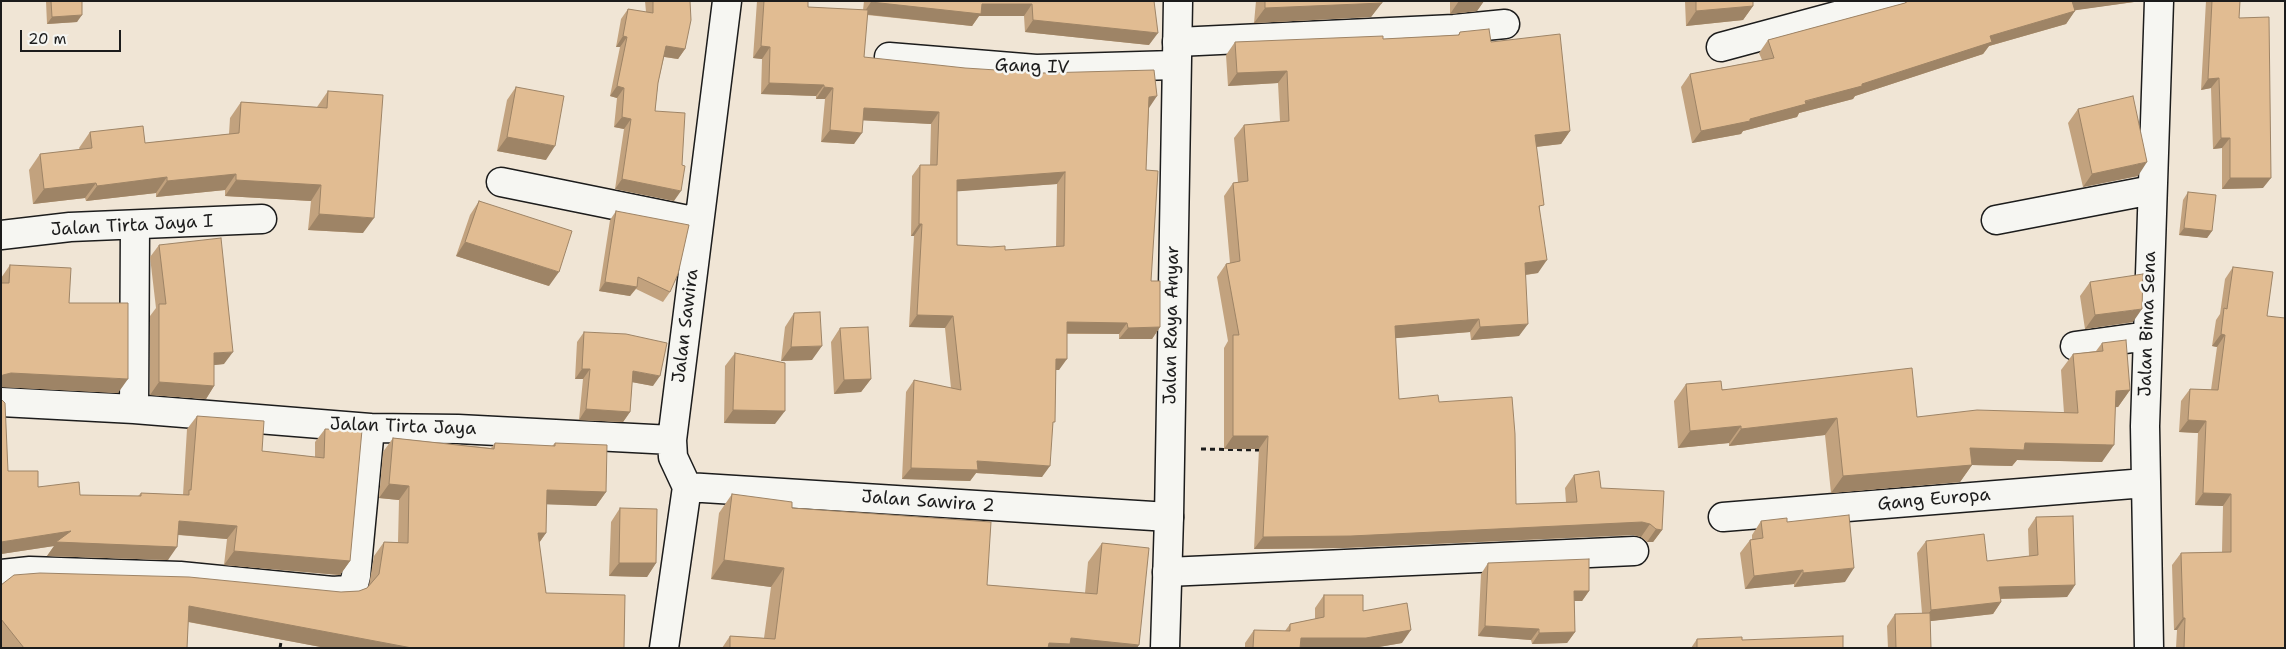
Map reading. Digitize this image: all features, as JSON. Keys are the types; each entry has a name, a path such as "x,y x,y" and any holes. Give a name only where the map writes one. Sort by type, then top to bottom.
{"street":[{"name":"Jalan Sawira","path":"687,487 673,457 672,440 726,1"},
{"name":"Jalan Raya Anyar","path":"1165,648 1178,1"},
{"path":"1721,47 1892,1"},
{"name":"Jalan Bima Sena","path":"2149,648 2145,484 2152,190 2159,1"},
{"name":"Gang IV","path":"889,57 1036,70 1176,54 1505,24"},
{"path":"501,182 698,222"},
{"path":"1996,220 2152,190"},
{"name":"Jalan Tirta Jaya I","path":"1,236 70,227 262,219"},
{"path":"134,409 135,225"},
{"path":"2075,346 2148,336"},
{"name":"Jalan Tirta Jaya","path":"1,402 134,409 370,428 458,429 672,440"},
{"path":"1,574 30,571 180,576 333,591 347,590 354,584 356,576 370,428"},
{"name":"Gang Europa","path":"1723,517 2145,484"},
{"path":"664,648 687,487"},
{"name":"Jalan Sawira 2","path":"687,487 1169,517"},
{"path":"1167,572 1634,551"}],"path":[{"path":"1170,448 1263,450"}],"building":[{"path":"51,1 82,1 82,15 52,17"},
{"path":"653,1 690,1 691,20 685,49 666,46 658,83 655,111 685,113 682,165 685,166 681,191 622,179 631,119 622,117 624,88 617,86 627,37 623,36 628,9 653,13"},
{"path":"764,1 808,1 808,7 868,10 864,57 965,68 1043,73 1154,70 1157,96 1149,97 1146,170 1158,171 1151,281 1160,281 1160,327 1128,328 1127,323 1067,322 1067,359 1056,359 1055,422 1053,422 1050,466 977,461 978,470 911,468 914,380 961,390 953,316 917,315 922,224 919,224 920,165 937,165 939,112 864,108 862,133 830,130 833,88 824,87 824,85 769,83 770,47 761,46","holes":["1065,172 1064,246 1005,250 1005,246 957,245 957,180"]},
{"path":"871,1 1154,1 1158,33 1033,20 1032,4 982,4 981,14"},
{"path":"1265,1 1382,1 1382,3 1265,8"},
{"path":"1696,1 1753,1 1753,6 1696,11"},
{"path":"1908,1 2072,1 2075,11 1990,36 1992,42 1862,84 1862,86 1805,101 1806,104 1750,119 1750,121 1701,131 1690,74 1774,58 1768,40"},
{"path":"2212,1 2240,1 2239,18 2269,17 2271,178 2230,178 2230,138 2221,138 2219,78 2208,79"},
{"path":"1489,29 1491,42 1560,34 1570,131 1535,135 1544,205 1539,206 1547,260 1525,263 1528,324 1480,327 1479,319 1395,326 1399,399 1438,395 1439,402 1512,397 1515,434 1516,504 1577,502 1574,475 1599,471 1601,488 1664,491 1662,530 1642,522 1351,536 1263,537 1268,436 1233,436 1233,335 1239,335 1226,264 1240,261 1233,183 1248,181 1244,125 1289,121 1287,71 1237,73 1235,42 1383,36 1383,39 1459,35 1460,32"},
{"path":"516,87 564,96 555,146 507,137"},
{"path":"328,91 383,95 374,218 319,214 321,185 236,180 236,174 167,181 167,177 97,186 96,183 44,189 40,154 92,148 90,132 143,126 145,143 239,133 241,102 327,108"},
{"path":"2133,96 2147,162 2092,174 2078,109"},
{"path":"2188,192 2216,195 2212,231 2184,228"},
{"path":"479,201 572,231 559,272 465,242"},
{"path":"616,211 689,225 678,274 670,292 638,277 637,287 605,282"},
{"path":"221,238 233,352 214,353 214,386 159,382 159,304 166,304 159,245"},
{"path":"10,265 71,268 69,303 128,303 128,379 11,373 1,376 1,283 9,283"},
{"path":"2233,267 2273,272 2267,316 2285,318 2285,648 2184,648 2185,618 2183,618 2181,553 2231,552 2231,494 2203,493 2206,421 2188,420 2190,389 2218,390 2225,335 2221,334 2224,308 2227,309"},
{"path":"2143,274 2142,309 2095,315 2090,282"},
{"path":"820,312 822,346 791,347 794,313"},
{"path":"868,327 871,379 844,380 840,328"},
{"path":"584,332 626,334 667,343 660,376 633,371 630,412 586,409 590,369 582,369"},
{"path":"2126,340 2130,390 2116,391 2114,445 2025,443 2024,450 1970,448 1972,465 1843,476 1837,418 1741,429 1741,426 1690,431 1686,384 1721,381 1722,390 1912,368 1917,417 1977,410 2078,413 2073,354 2103,351 2102,343"},
{"path":"735,353 785,363 785,411 733,410"},
{"path":"1,399 5,403 8,471 38,471 38,487 79,482 80,495 141,496 141,493 189,495 197,416 264,421 262,451 324,458 325,429 362,430 350,561 234,551 237,526 179,521 177,547 56,542 71,531 1,542"},
{"path":"393,438 494,449 495,443 555,446 555,443 607,445 606,492 547,490 546,533 538,533 546,593 625,595 624,648 412,648 189,606 187,648 24,648 1,619 1,585 14,575 40,573 189,577 341,592 359,591 367,588 379,574 384,542 408,543 409,486 389,484"},
{"path":"732,494 792,502 792,508 991,522 987,585 1097,594 1102,543 1149,548 1139,645 1071,638 1070,644 1049,643 1048,648 730,648 730,636 775,639 784,568 724,560"},
{"path":"620,508 657,509 656,563 619,563"},
{"path":"1849,515 1854,568 1803,573 1803,570 1754,576 1750,540 1763,538 1761,521 1787,518 1787,522"},
{"path":"2073,516 2075,585 1999,587 2001,602 1931,610 1926,541 1984,534 1987,561 2038,555 2036,517"},
{"path":"1589,559 1589,591 1574,591 1575,632 1539,633 1539,629 1485,626 1488,563"},
{"path":"1324,595 1363,595 1363,611 1407,603 1411,630 1366,638 1301,638 1300,648 1253,648 1254,630 1290,631 1290,624 1324,617"},
{"path":"1930,613 1931,648 1896,648 1895,614"},
{"path":"1843,636 1843,648 1697,648 1697,639 1742,637 1742,640"}]}
